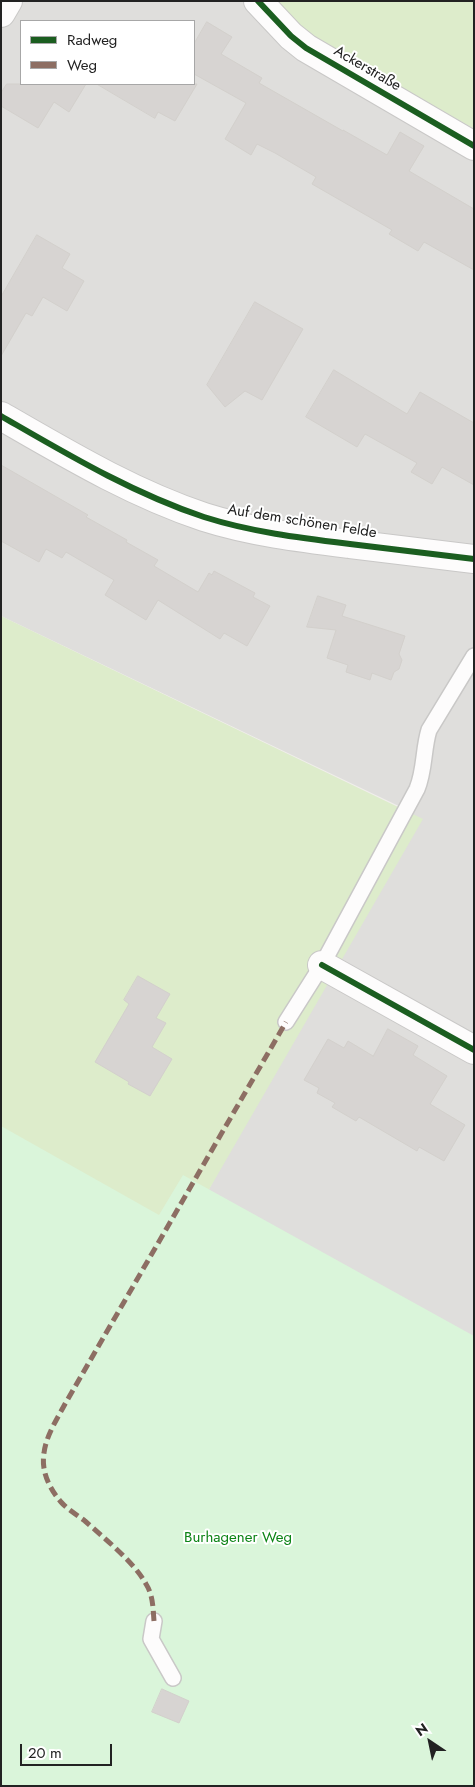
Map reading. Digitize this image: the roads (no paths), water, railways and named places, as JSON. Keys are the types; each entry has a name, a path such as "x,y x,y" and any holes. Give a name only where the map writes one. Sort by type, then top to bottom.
{"street":[{"path":"1,13 8,1"},
{"name":"Ackerstraße","path":"258,1 291,36 306,48 474,146"},
{"name":"Auf dem schönen Felde","path":"1,416 113,479 152,497 206,518 240,527 318,540 474,559"},
{"path":"322,965 474,1050"}],"lane":[{"path":"286,1022 322,965 420,780 429,730 474,656"},
{"path":"154,1621 152,1640 173,1678"}],"park label":[{"name":"Burhagener Weg","path":"238,1538"}]}
